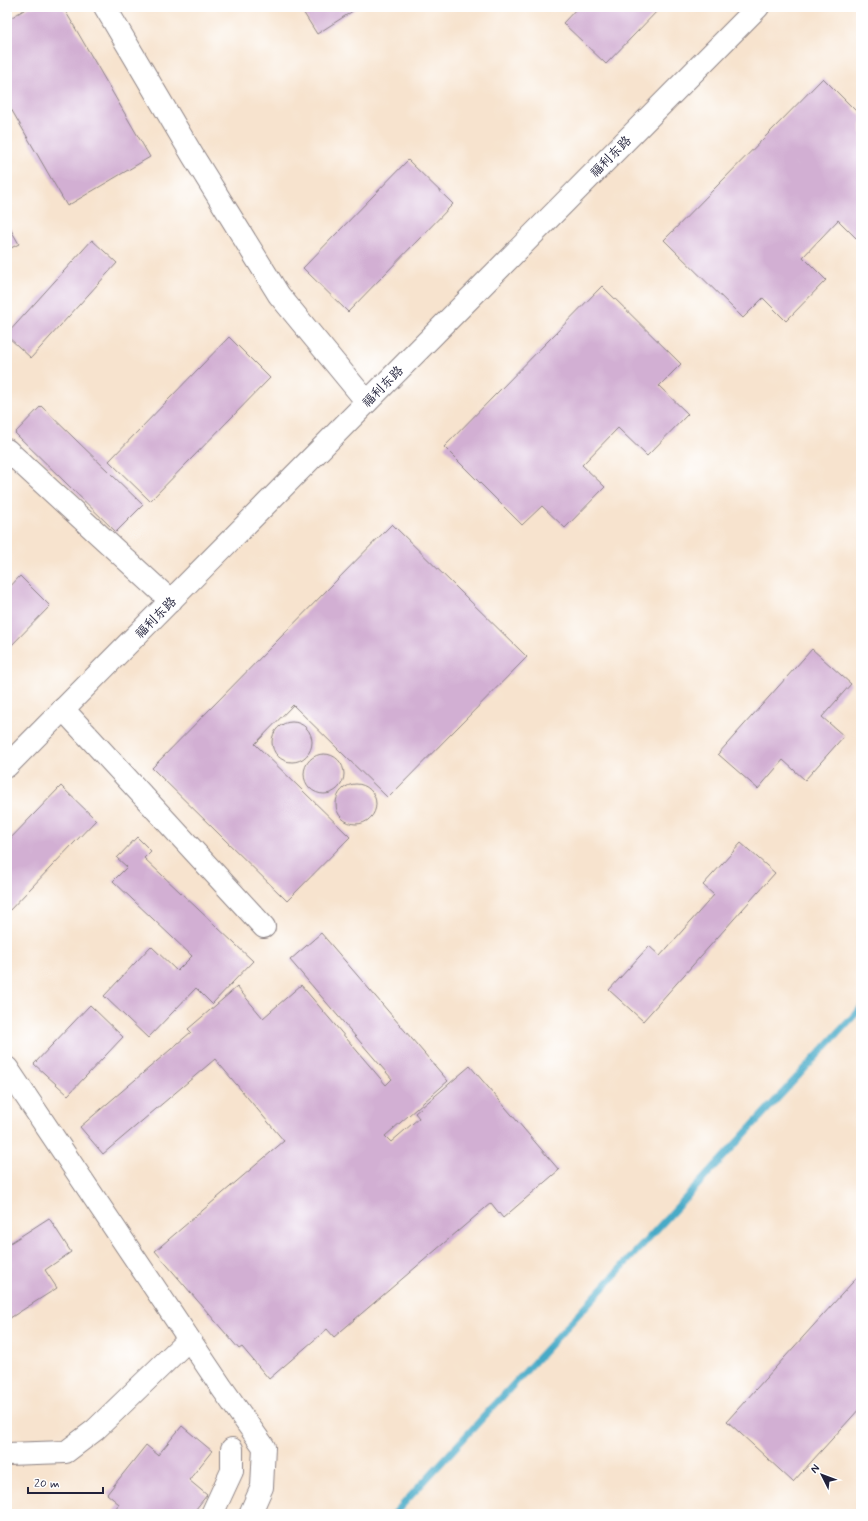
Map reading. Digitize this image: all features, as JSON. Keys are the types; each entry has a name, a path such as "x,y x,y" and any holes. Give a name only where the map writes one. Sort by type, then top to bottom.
{"main road":[{"path":"105,7 197,162 279,295 367,402"},
{"name":"福利东路","path":"7,766 758,7"},
{"path":"7,450 171,600"},
{"path":"63,709 264,927"},
{"path":"7,1068 264,1448 262,1488 250,1514"},
{"path":"7,1454 66,1452 95,1430 189,1339"},
{"path":"212,1514 232,1471 232,1449"}],"building":[{"path":"29,7 63,7 150,157 67,206 7,102 7,20"},
{"path":"300,7 359,7 317,34"},
{"path":"578,7 661,7 606,64 563,23"},
{"path":"823,78 861,116 861,243 838,220 803,257 826,280 786,321 763,298 743,318 664,240"},
{"path":"408,160 453,204 348,312 303,268"},
{"path":"7,223 19,244 7,250"},
{"path":"92,240 117,263 31,358 7,336 7,334"},
{"path":"602,286 681,364 659,386 688,414 647,456 618,428 582,465 605,487 565,528 542,506 522,525 444,447"},
{"path":"229,337 270,378 150,501 109,461"},
{"path":"41,406 143,505 116,532 15,433"},
{"path":"392,524 527,657 388,798 293,705 255,744 350,837 287,901 152,768"},
{"path":"20,576 50,606 7,650 7,590"},
{"path":"812,649 851,684 822,717 844,736 805,780 783,760 758,789 718,754"},
{"path":"292,722 306,728 312,742 306,756 292,762 278,756 272,742 278,728"},
{"path":"324,754 338,760 344,774 338,788 324,794 310,788 304,774 310,760"},
{"path":"356,784 370,790 376,804 370,818 356,824 342,818 336,804 342,790"},
{"path":"61,786 96,820 7,913 7,842"},
{"path":"137,837 151,851 144,858 253,961 212,1004 196,988 148,1038 104,996 151,946 177,971 192,956 113,881 127,867 117,858"},
{"path":"741,843 775,873 643,1021 609,990 649,946 660,956 714,895 703,885"},
{"path":"321,933 448,1081 385,1136 391,1142 419,1118 415,1113 470,1066 559,1170 503,1218 491,1203 334,1337 327,1329 269,1379 242,1347 239,1349 155,1251 284,1141 215,1059 103,1154 80,1127 191,1032 188,1029 237,987 263,1018 301,985 386,1085 392,1079 290,960"},
{"path":"90,1005 123,1037 68,1095 34,1064"},
{"path":"49,1218 71,1252 45,1270 57,1288 7,1320 7,1245"},
{"path":"861,1273 861,1407 793,1482 727,1421"},
{"path":"182,1426 212,1451 189,1480 207,1495 192,1514 111,1514 119,1504 107,1494 146,1445 158,1455"}],"waterway":[{"path":"394,1514 861,1008"}]}
